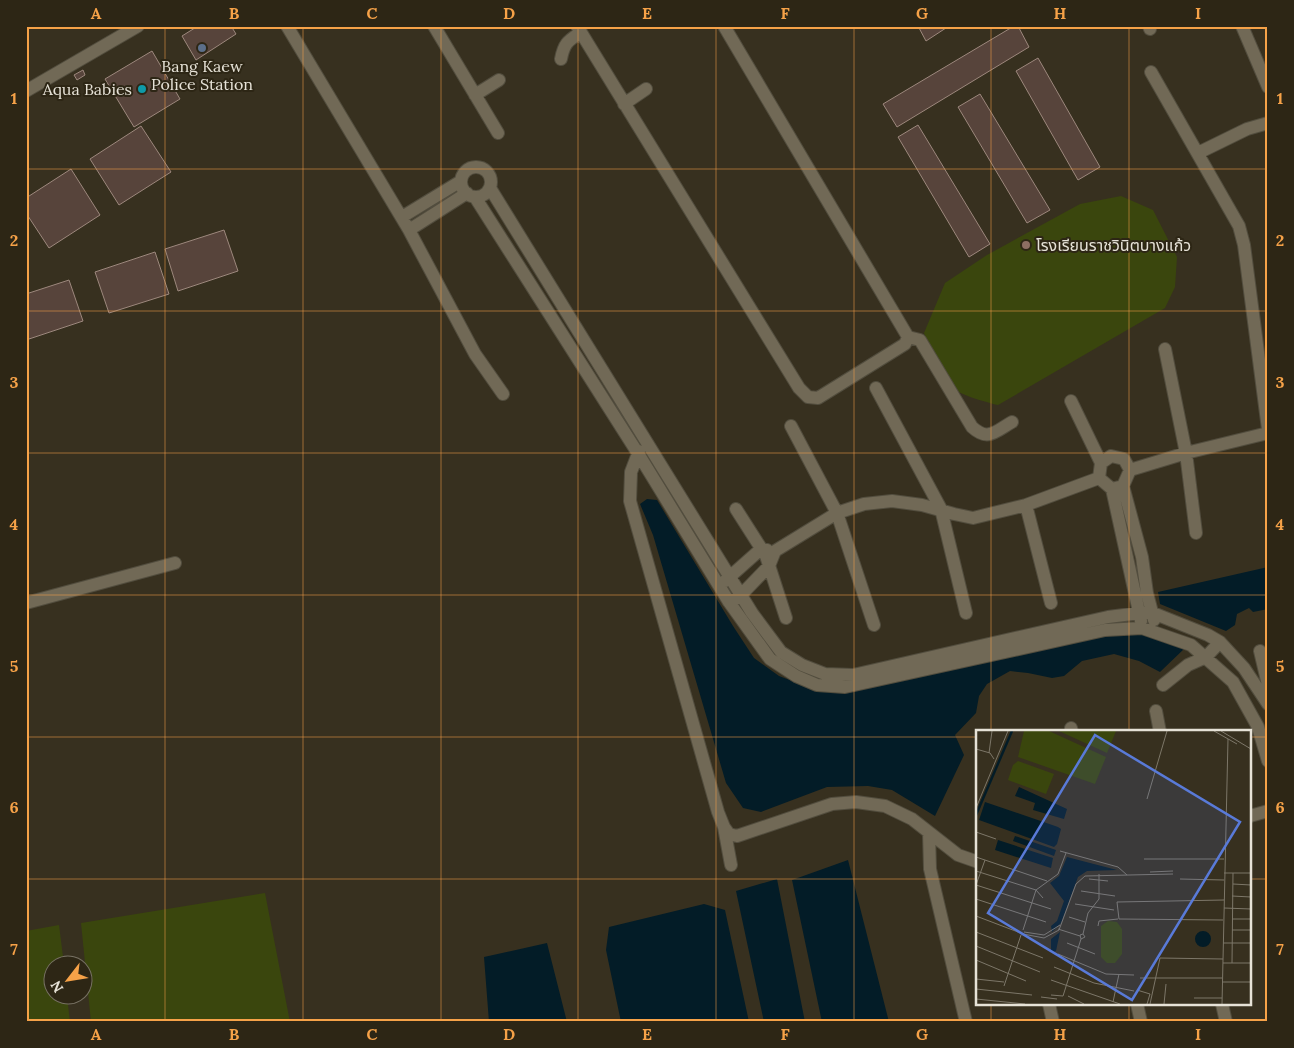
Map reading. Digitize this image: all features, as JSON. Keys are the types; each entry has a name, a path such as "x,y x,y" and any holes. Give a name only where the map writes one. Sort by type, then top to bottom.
{"street":[{"path":"26,91 138,26"},
{"path":"287,26 402,217 475,354 503,394"},
{"path":"434,26 498,133"},
{"path":"724,26 908,337 920,340 972,427 983,435 987,435 1012,422"},
{"path":"1242,26 1268,86"},
{"path":"561,59 566,42 579,29 799,388 808,397 818,398 905,344 908,337"},
{"path":"1151,72 1239,226 1244,245 1268,429"},
{"path":"475,95 499,80"},
{"path":"624,104 646,89"},
{"path":"1198,153 1247,129 1268,123"},
{"path":"402,217 461,181 466,171 477,166 487,171 491,176 490,188 484,195 471,195 409,230"},
{"path":"461,181 462,188 471,195 639,455 729,602 746,617"},
{"path":"490,188 741,596 746,617 770,659 796,676 817,686 846,687 1108,617 1140,612 1154,613 1208,635 1220,642 1244,668 1268,704"},
{"path":"1165,349 1186,453 1196,533"},
{"path":"876,388 940,509 966,613"},
{"path":"1071,401 1100,463 1099,478"},
{"path":"791,426 836,513 874,626"},
{"path":"641,432 639,455 631,472 630,501 724,827 731,865"},
{"path":"1142,628 1118,487 1130,470 1186,453 1268,433"},
{"path":"1100,463 1111,456 1124,459 1130,470"},
{"path":"729,602 741,596 769,566 775,551 836,513 864,504 892,501 922,505 973,518 1026,505 1099,478 1118,487 1142,557 1147,593 1154,613 1155,632"},
{"path":"1026,505 1051,603"},
{"path":"736,509 761,549 769,566 786,618"},
{"path":"719,585 730,578 761,549"},
{"path":"761,549 775,551"},
{"path":"26,603 175,563"},
{"path":"961,656 1105,630 1142,628 1191,644 1233,682 1258,728 1268,761"},
{"path":"1163,685 1188,665 1206,657 1220,642"},
{"path":"1260,652 1268,685"},
{"path":"1233,682 1244,668"},
{"path":"1156,711 1160,730"},
{"path":"724,827 729,834 737,836 832,804 856,802 886,806 912,819 958,855 976,861"},
{"path":"1252,815 1268,811"},
{"path":"929,833 930,869 966,1022"},
{"path":"1050,1006 1054,1022"},
{"path":"1137,1006 1141,1022"},
{"path":"1222,1006 1226,1022"}],"green space":[{"path":"1121,196 1153,210 1177,257 1175,287 1165,308 998,405 979,400 951,388 936,367 924,333 945,283 987,255 1080,204"},
{"path":"265,893 290,1022 91,1022 89,1006 92,1006 92,956 84,956 81,923"},
{"path":"59,925 63,956 42,956 42,1006 68,1006 70,1022 26,1022 26,931"}],"water":[{"path":"647,499 657,500 754,658 779,676 811,688 1110,631 1166,636 1185,648 1160,672 1139,661 1114,654 1082,661 1064,676 1052,678 1010,671 987,684 979,696 976,713 955,735 964,755 935,816 892,790 868,786 827,787 761,812 743,808 726,783 653,535 640,504"},
{"path":"1268,567 1268,609 1253,612 1249,608 1237,614 1235,625 1226,631 1160,604 1158,592"},
{"path":"848,860 889,1022 822,1022 792,880"},
{"path":"777,879 805,1022 764,1022 736,891"},
{"path":"704,904 725,910 749,1022 621,1022 606,950 609,927"},
{"path":"547,943 567,1022 489,1022 484,957"}],"building":[{"name":"Bang Kaew Police Station","path":"198,26 231,26 236,34 196,60 182,36"},
{"path":"918,26 949,26 926,41"},
{"path":"1014,26 1018,26 1029,47 897,127 883,104"},
{"name":"Aqua Babies","path":"152,51 180,99 134,127 105,79"},
{"path":"1038,58 1100,167 1078,180 1016,71"},
{"path":"83,70 85,75 77,80 74,75"},
{"path":"980,94 1050,210 1027,223 958,107"},
{"path":"918,125 990,244 969,257 898,137"},
{"path":"141,126 171,172 119,205 90,159"},
{"path":"71,169 100,215 49,248 26,213 26,198"},
{"path":"224,230 238,271 178,291 165,249"},
{"path":"155,252 169,294 109,313 95,272"},
{"path":"69,280 83,321 26,340 26,294"}],"place":[{"name":"Bang Kaew Police Station","path":"202,48"},
{"name":"Aqua Babies","path":"142,89"},
{"name":"โรงเรียนราชวินิตบางแก้ว","path":"1026,245"}]}
